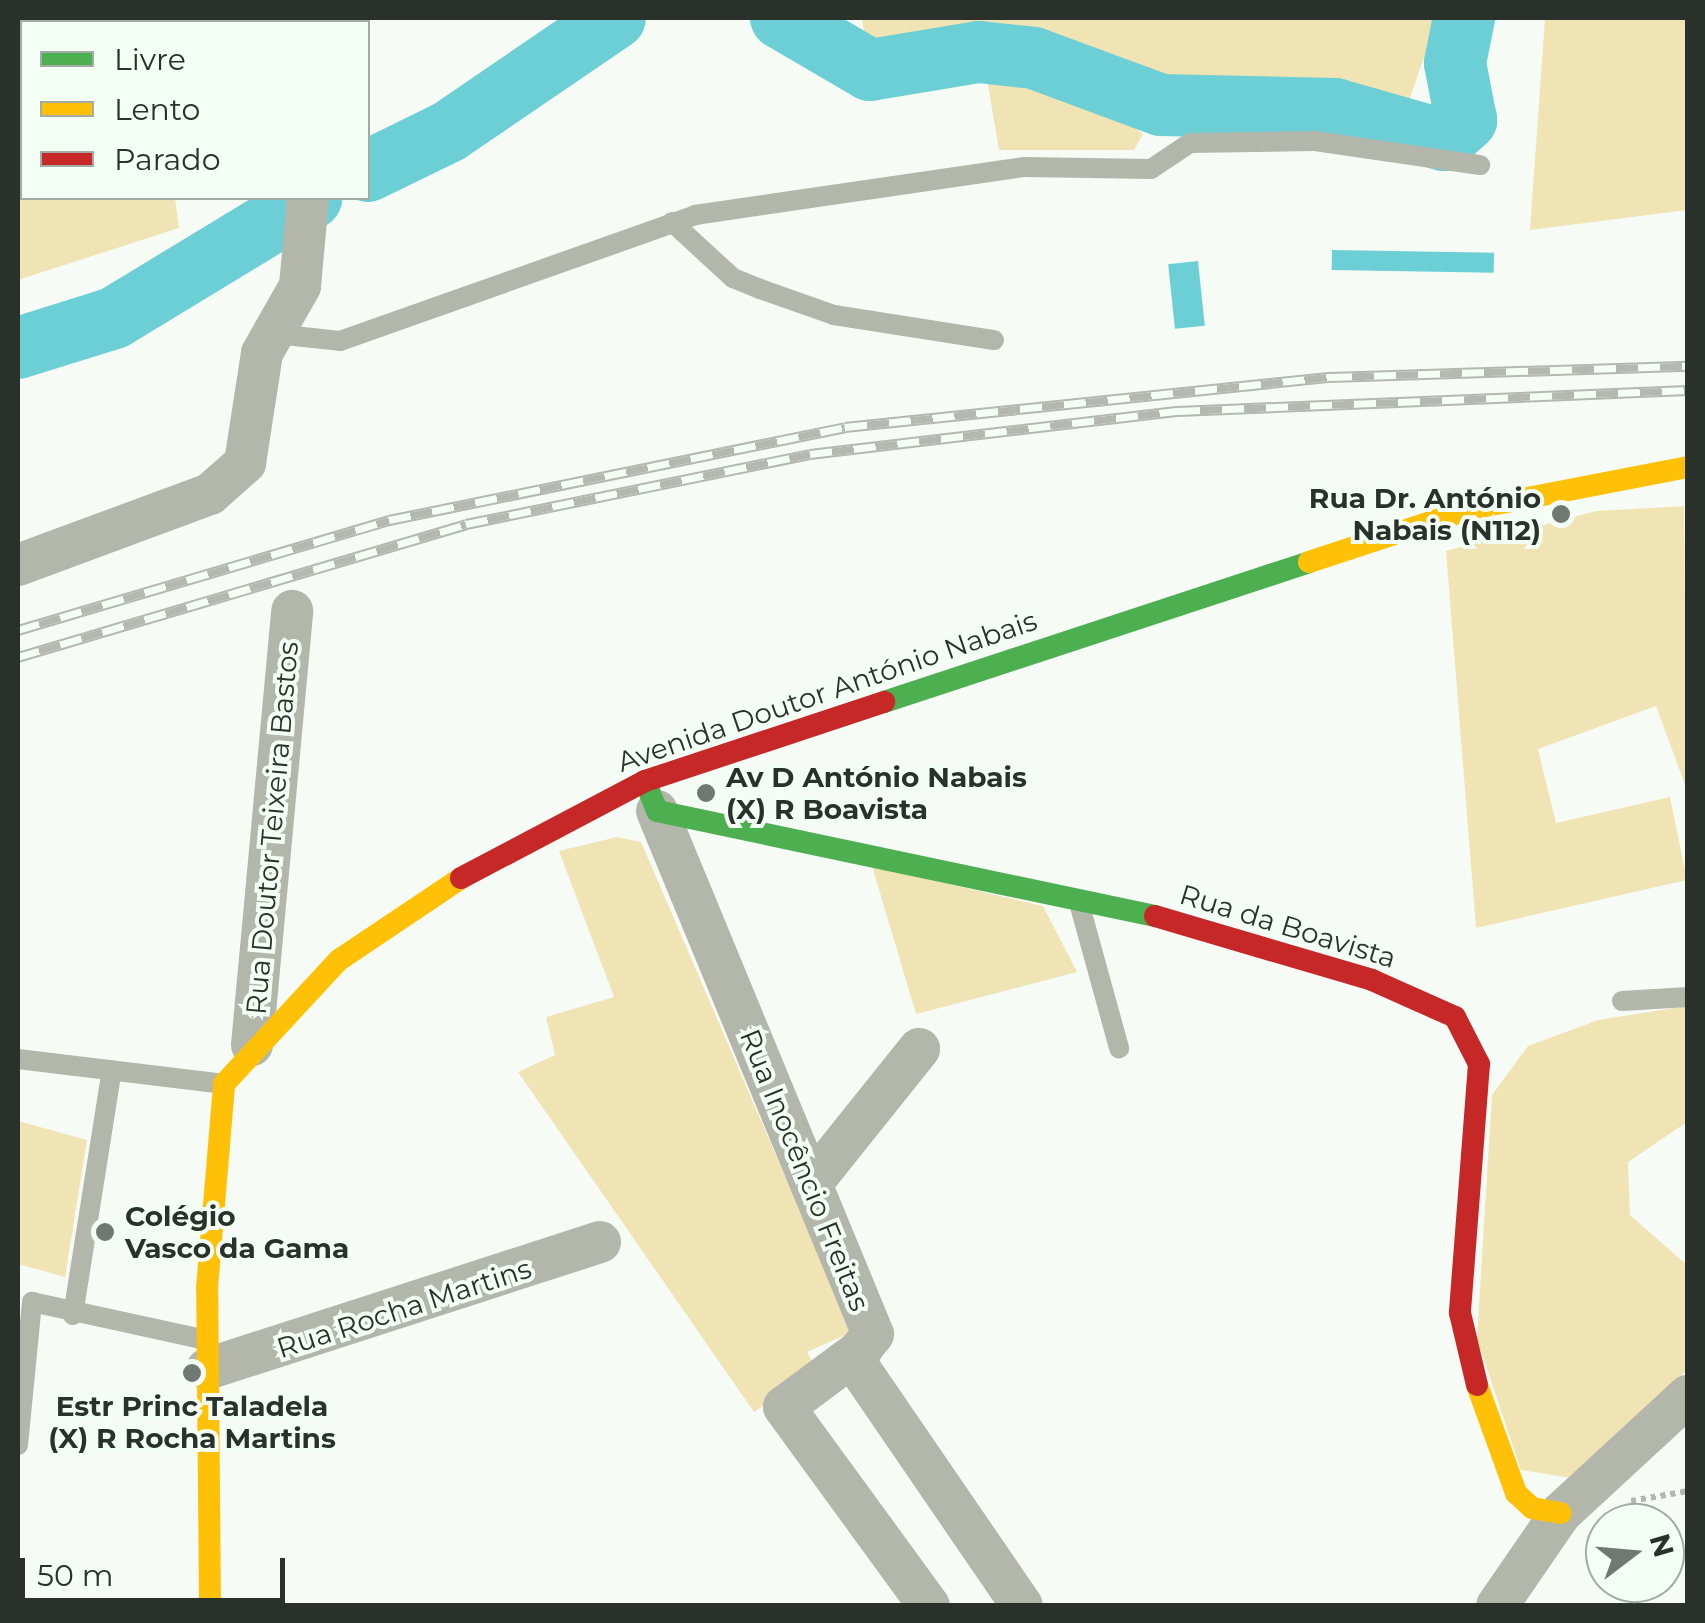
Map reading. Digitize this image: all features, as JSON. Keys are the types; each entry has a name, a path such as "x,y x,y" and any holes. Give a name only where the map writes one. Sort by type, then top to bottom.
{"main road":[{"name":"Avenida Doutor António Nabais","path":"224,1084 252,1045 413,903 651,796 1489,504 1685,477"},
{"name":"Rua da Boavista","path":"651,796 1076,892 1372,980 1468,1029 1479,1064 1460,1313 1465,1353 1516,1492 1532,1508 1561,1513"},
{"path":"210,1606 208,1354 224,1084"}],"street":[{"path":"18,565 210,494 229,482 255,440 255,380 300,286 310,208"},
{"name":"Rua Doutor Teixeira Bastos","path":"252,1045 292,611"},
{"name":"Rua Inocêncio Freitas","path":"651,796 873,1334 853,1359 1022,1606"},
{"path":"811,1184 919,1049"},
{"name":"Rua Rocha Martins","path":"208,1354 600,1242"},
{"path":"862,1348 784,1407 928,1606"},
{"path":"1497,1606 1561,1513 1688,1396"}],"lane":[{"path":"275,334 340,341 672,222 1024,167 1151,169 1190,143 1315,141 1480,165"},
{"path":"672,222 733,278 760,290 834,315 994,340"},
{"path":"1076,892 1120,1048"},
{"path":"1622,1001 1688,997"},
{"path":"18,1059 224,1084"},
{"path":"73,1314 112,1070"},
{"path":"18,1445 24,1300 208,1354"}],"shaded area":[{"path":"18,18 84,20 20,20 20,200 175,200 179,228 18,280"},
{"path":"862,18 1438,18 1407,106 1180,95 1085,44 1028,32 866,46"},
{"path":"1688,18 1687,210 1530,230 1545,19"},
{"path":"985,67 1065,72 1143,134 1134,150 999,150"},
{"path":"1684,506 1687,790 1656,706 1538,749 1556,823 1670,797 1687,880 1476,928 1446,551 1596,511"},
{"path":"617,837 641,842 852,1332 807,1352 817,1370 754,1412 518,1072 555,1055 546,1017 614,997 559,851"},
{"path":"872,866 1043,906 1077,972 916,1014"},
{"path":"1687,1006 1687,1122 1628,1162 1630,1215 1687,1265 1687,1370 1571,1478 1521,1470 1477,1339 1492,1095 1528,1046 1598,1020"},
{"path":"18,1121 87,1140 65,1277 18,1264"}],"water":[{"path":"1332,250 1494,253 1494,273 1332,270"},
{"path":"1198,261 1205,326 1175,329 1168,264"}],"waterway":[{"path":"370,170 448,132 615,18"},
{"path":"781,18 870,70 979,52 1034,58 1161,105 1335,109 1444,140 1466,120 1455,63 1464,18"},
{"path":"18,348 114,318 308,200"}],"railway":[{"path":"18,630 389,520 845,427 1330,377 1688,366"},
{"path":"18,657 466,524 810,454 1178,411 1688,390"}],"traffic: fast":[{"path":"884,702 1309,562"},
{"path":"645,781 657,811 1155,916"}],"traffic: slow":[{"path":"1309,562 1470,509 1688,467"},
{"path":"210,1606 207,1288 224,1084 339,960 461,878"},
{"path":"1477,1385 1516,1493 1532,1508 1561,1513"}],"traffic: jam":[{"path":"461,878 645,781 884,702"},
{"path":"1155,916 1372,980 1455,1017 1479,1064 1460,1313 1477,1385"}],"place":[{"name":"Rua Dr. António Nabais (N112)","path":"1561,514"},
{"name":"Av D António Nabais (X) R Boavista","path":"706,793"},
{"name":"Colégio Vasco da Gama","path":"105,1232"},
{"name":"Estr Princ Taladela (X) R Rocha Martins","path":"192,1373"}]}
